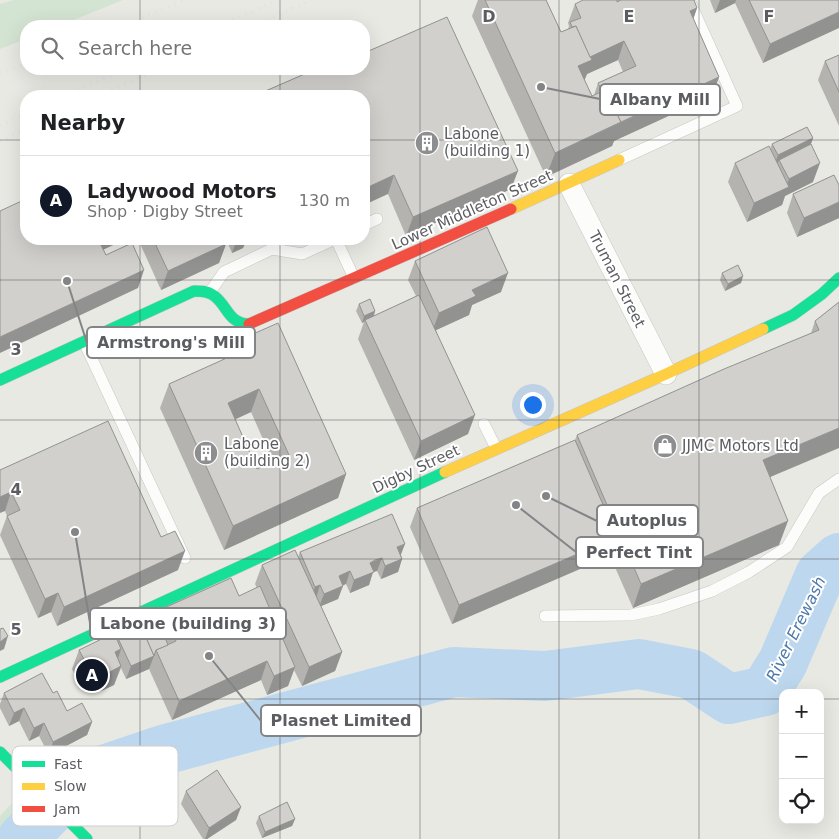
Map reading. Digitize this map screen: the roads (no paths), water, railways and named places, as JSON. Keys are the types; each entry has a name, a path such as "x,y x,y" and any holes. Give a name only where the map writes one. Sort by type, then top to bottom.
{"street":[{"name":"Lower Middleton Street","path":"210,292 218,297 236,323 243,325 255,322 569,184 619,160"},
{"name":"Truman Street","path":"569,184 608,246 666,374"},
{"name":"Digby Street","path":"0,678 496,448 666,374 742,334 793,315 822,294 839,278"},
{"path":"0,380 194,291 210,292"},
{"path":"0,752 12,764"},
{"path":"75,826 87,838"}],"lane":[{"path":"619,160 737,106 689,0"},
{"path":"370,223 377,219"},
{"path":"210,292 224,272 272,249 302,254 322,245"},
{"path":"338,245 354,278"},
{"path":"84,342 185,558"},
{"path":"484,424 496,448"},
{"path":"545,616 631,615 660,609 712,591 749,572 787,546 819,493 839,479"}],"waterway":[{"name":"River Erewash","path":"178,746 454,672 545,676 639,664 691,674 729,699 765,691 783,662 820,575 839,558"},
{"name":"River Erewash","path":"22,839 35,826"}],"railway":[{"path":"137,20 185,0"},
{"path":"233,20 278,0"},
{"path":"267,20 312,0"},
{"path":"0,73 20,66"},
{"path":"79,90 112,75"},
{"path":"112,90 146,75"},
{"path":"0,125 20,117"},
{"path":"0,141 20,132"}],"place":[{"name":"Albany Mill","path":"541,87"},
{"name":"Labone (building 1)","path":"427,143"},
{"name":"Armstrong's Mill","path":"67,281"},
{"name":"JJMC Motors Ltd","path":"665,446"},
{"name":"Labone (building 2)","path":"206,453"},
{"name":"Autoplus","path":"546,496"},
{"name":"Perfect Tint","path":"516,505"},
{"name":"Labone (building 3)","path":"75,532"},
{"name":"Plasnet Limited","path":"209,656"},
{"name":"Ladywood Motors","path":"92,675"}]}
